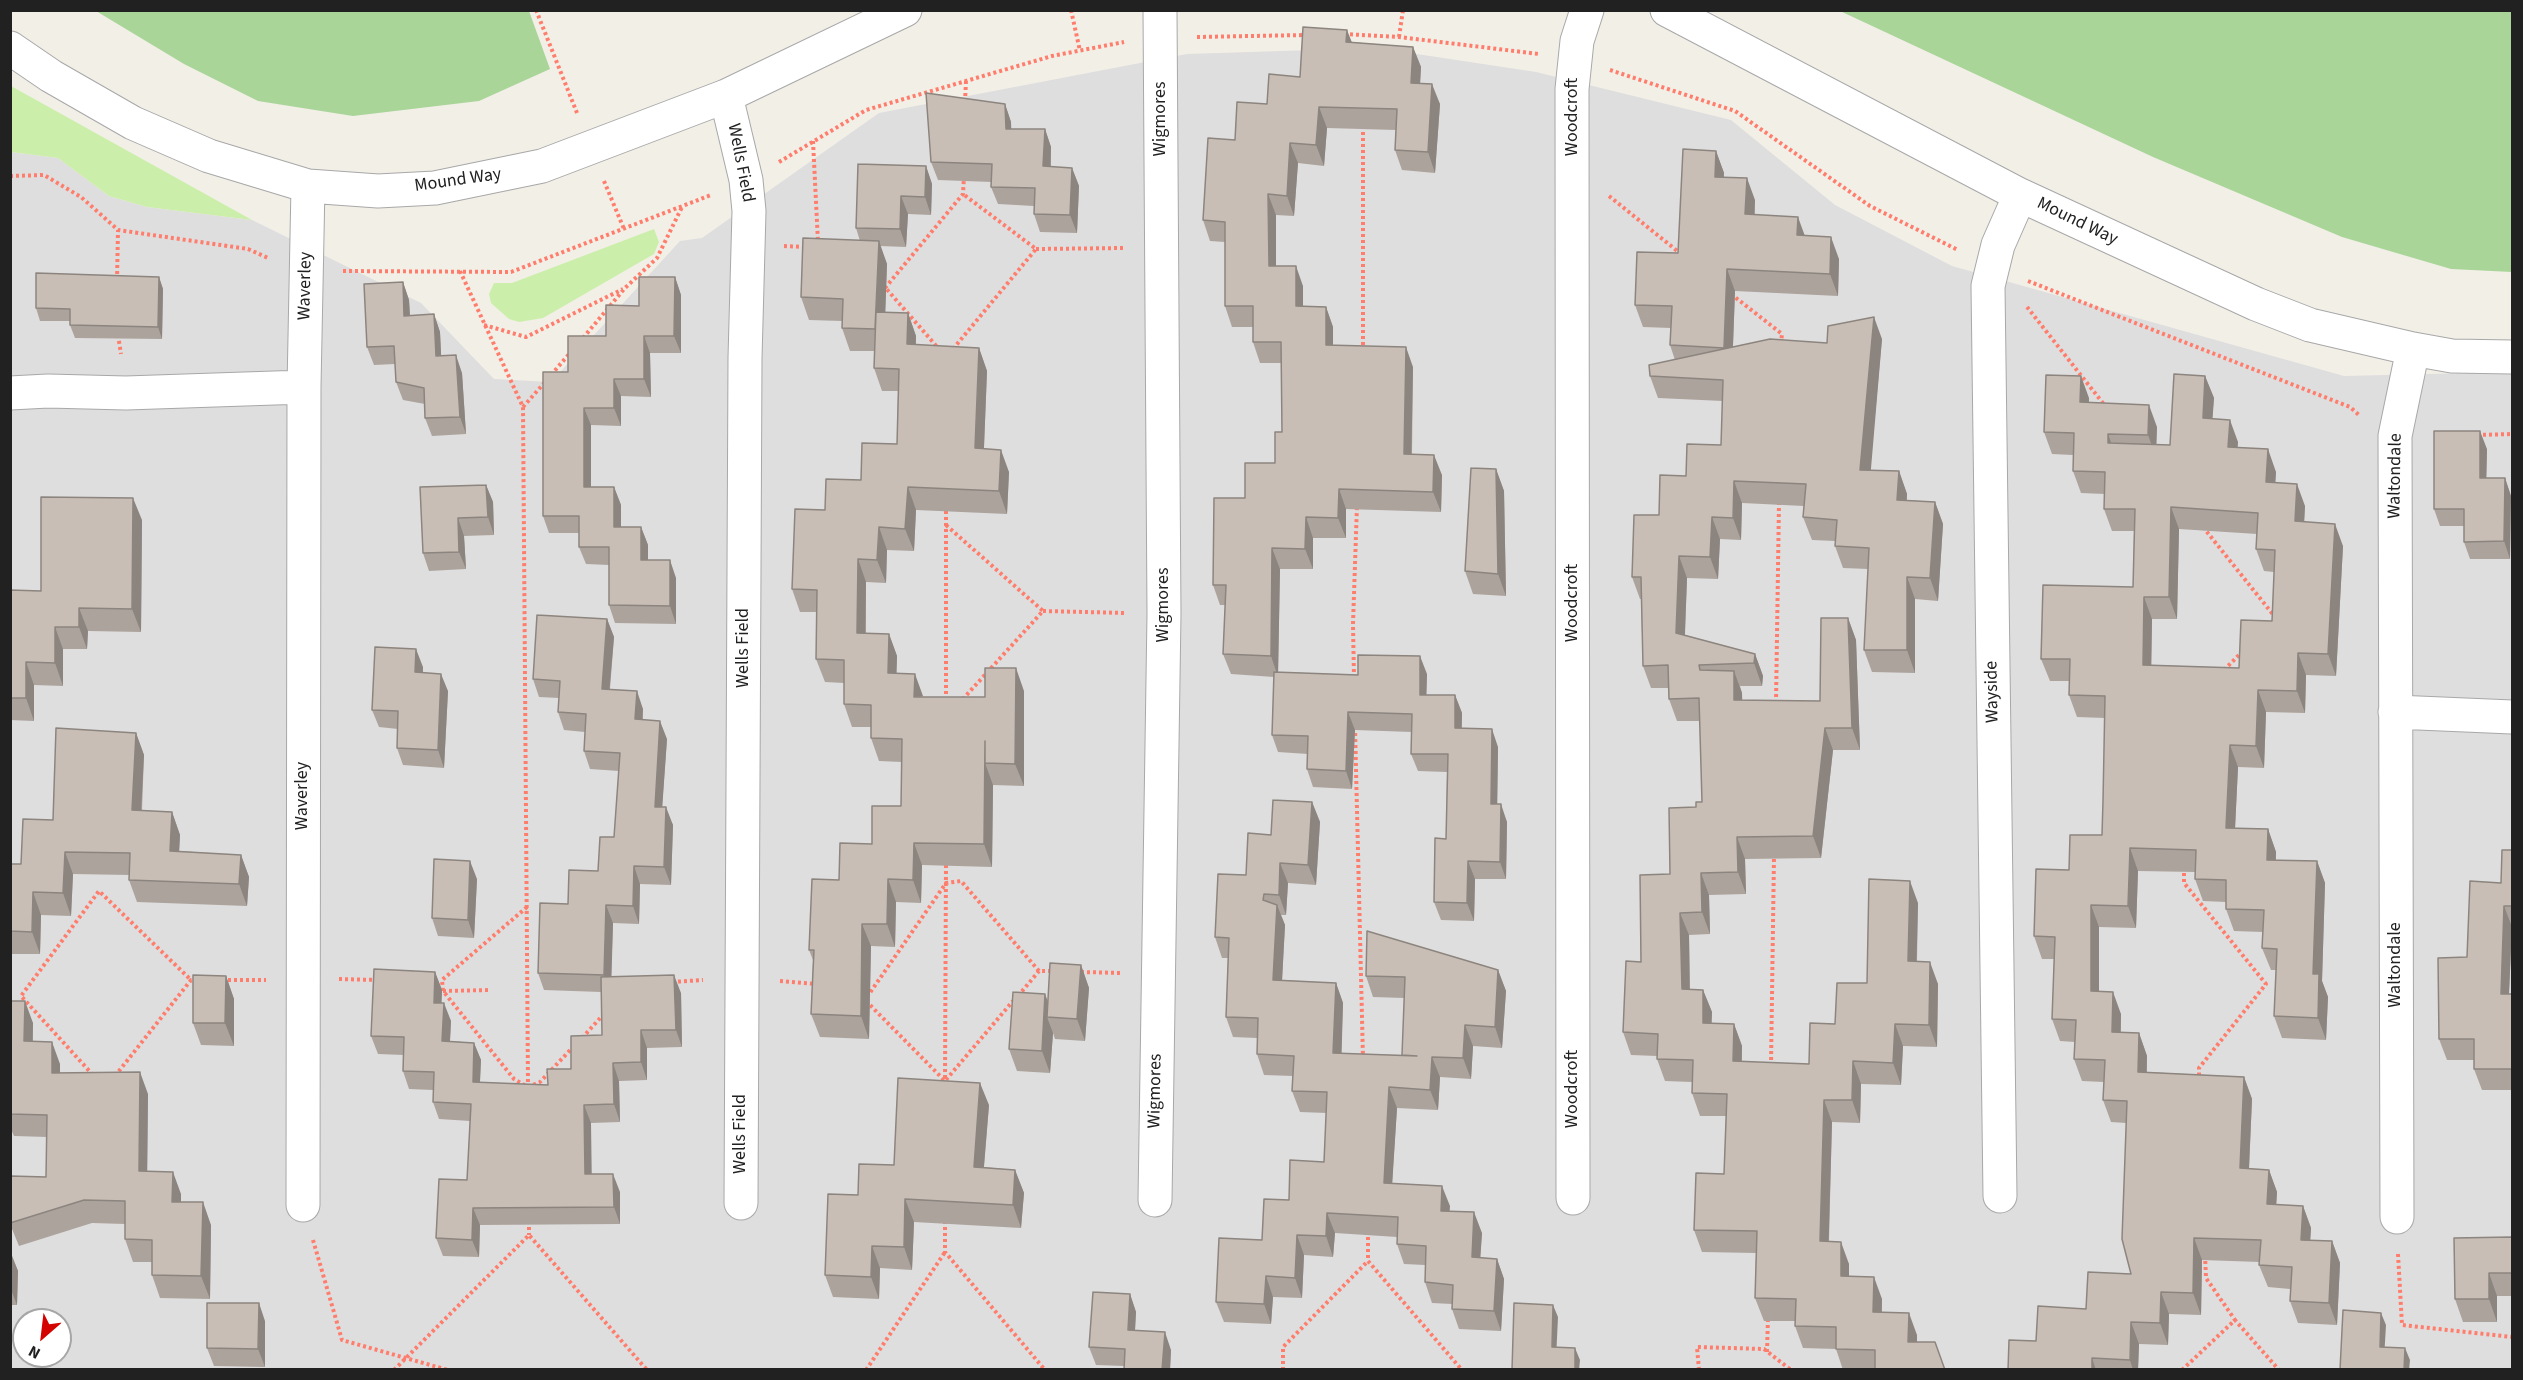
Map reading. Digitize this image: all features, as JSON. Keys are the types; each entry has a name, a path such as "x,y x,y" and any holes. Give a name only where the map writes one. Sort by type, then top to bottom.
{"street":[{"name":"Mound Way","path":"10,48 51,76 134,123 209,156 308,186 378,191 435,188 480,181 542,166 582,153 726,96 905,10"},
{"name":"Wigmores","path":"1155,1200 1164,614 1160,10"},
{"name":"Woodcroft","path":"1573,1198 1574,59 1587,10"},
{"name":"Mound Way","path":"1667,10 2020,195 2256,304 2310,325 2413,350 2452,356 2512,357"},
{"name":"Wells Field","path":"726,96 746,180 748,243 741,1203"},
{"name":"Waverley","path":"303,1205 304,387 308,186"},
{"name":"Wayside","path":"2000,1196 1988,286 1998,245 2020,195"},
{"name":"Waltondale","path":"2397,1217 2395,436 2413,350"},
{"path":"10,393 48,391 126,393 304,387"},
{"path":"2395,712 2512,717"}],"path":[{"path":"536,10 578,116"},
{"path":"1071,10 1080,51"},
{"path":"1399,37 1403,10"},
{"path":"1340,34 1399,37 1544,54"},
{"path":"1364,34 1364,45"},
{"path":"1187,38 1316,35"},
{"path":"774,165 866,110 1080,51 1130,41"},
{"path":"1606,68 1735,111 1870,206 1967,255"},
{"path":"965,103 966,81"},
{"path":"1363,122 1363,354"},
{"path":"748,243 818,248 813,141"},
{"path":"1573,168 1682,254"},
{"path":"885,288 963,194 964,171"},
{"path":"10,176 44,175 81,197 118,230 248,249 277,262"},
{"path":"603,178 624,229"},
{"path":"963,194 1036,249 1162,248"},
{"path":"336,271 511,272 713,195"},
{"path":"582,339 626,288 657,258 683,206"},
{"path":"117,281 118,230"},
{"path":"878,280 946,357 1036,249"},
{"path":"460,271 483,325 524,407 528,1098"},
{"path":"2020,278 2350,407 2365,420"},
{"path":"483,325 526,337 626,288"},
{"path":"1727,291 1782,334 1781,346"},
{"path":"2025,305 2114,416"},
{"path":"524,407 574,348"},
{"path":"2469,435 2512,434"},
{"path":"1776,705 1779,490"},
{"path":"1354,683 1353,624 1358,495"},
{"path":"946,501 946,707"},
{"path":"946,525 1043,611 1164,614"},
{"path":"2203,526 2277,619 2268,627"},
{"path":"961,702 1043,611"},
{"path":"2218,675 2243,651"},
{"path":"1355,718 1364,1060"},
{"path":"1771,1077 1774,849"},
{"path":"945,1092 946,860"},
{"path":"2184,860 2184,883 2266,984 2199,1068 2200,1091"},
{"path":"865,1000 946,883 961,881 1039,971 1063,972"},
{"path":"98,1081 21,996 99,891 191,980 202,980"},
{"path":"430,980 442,980 527,907"},
{"path":"945,1081 1039,971"},
{"path":"1075,972 1158,974"},
{"path":"666,982 742,979 819,984"},
{"path":"112,1079 191,980"},
{"path":"213,980 384,980"},
{"path":"442,980 443,991 514,1079 528,1087"},
{"path":"443,991 491,990"},
{"path":"859,993 945,1081"},
{"path":"528,1087 540,1082 610,1008"},
{"path":"303,1205 342,1340 448,1370"},
{"path":"529,1212 529,1235 647,1370"},
{"path":"866,1370 945,1252 945,1217"},
{"path":"2397,1217 2402,1325 2512,1336"},
{"path":"1368,1225 1368,1261 1462,1370"},
{"path":"394,1370 529,1235"},
{"path":"2205,1243 2206,1278 2235,1320 2279,1370"},
{"path":"945,1252 1045,1370"},
{"path":"1284,1370 1283,1347 1368,1261"},
{"path":"1767,1352 1768,1316"},
{"path":"2182,1370 2235,1320"},
{"path":"1699,1370 1697,1347 1764,1349 1791,1370"}],"shaded area":[{"path":"1377,48 1536,72 1731,120 1835,205 1952,266 2344,376 2512,372 2512,1369 11,1370 11,152 58,158 109,196 147,207 252,220 421,303 494,379 551,382 680,241 702,238 879,113 1187,54"}],"green space":[{"path":"96,11 529,11 550,69 479,101 353,116 258,101 184,64"},
{"path":"1840,11 2512,11 2512,272 2451,269 2342,237 2153,157"},
{"path":"11,86 252,220 147,207 109,196 58,158 11,152"},
{"path":"654,229 659,242 654,254 543,318 519,322 509,319 491,303 489,294 494,283 512,283"}],"building":[{"path":"1303,27 1347,30 1346,42 1413,47 1411,83 1432,84 1428,152 1395,150 1397,109 1319,107 1316,145 1290,143 1287,196 1268,194 1269,266 1296,266 1296,306 1326,307 1326,345 1406,347 1404,454 1434,455 1433,492 1339,489 1338,518 1306,517 1305,549 1272,548 1271,656 1223,654 1226,585 1213,585 1214,498 1245,498 1245,463 1275,463 1275,432 1282,432 1281,342 1253,342 1253,306 1225,306 1225,222 1203,220 1208,138 1235,140 1237,102 1267,104 1269,74 1300,77"},
{"path":"926,93 1005,104 1006,129 1045,129 1043,166 1072,168 1070,215 1034,214 1035,188 991,187 992,164 931,162"},
{"path":"1683,149 1716,151 1715,177 1747,178 1745,214 1798,217 1797,235 1831,237 1830,274 1727,269 1724,348 1670,345 1672,306 1635,305 1637,252 1678,253"},
{"path":"858,164 926,166 925,197 901,196 900,229 856,228"},
{"path":"803,238 879,241 875,329 842,328 843,299 801,297"},
{"path":"36,273 159,277 158,327 70,325 70,309 36,308"},
{"path":"639,277 675,277 674,336 644,336 644,379 614,379 614,408 584,408 584,487 614,487 614,527 641,527 641,560 670,560 670,606 609,605 609,547 579,547 579,516 543,516 543,372 568,372 568,336 606,336 606,305 639,306"},
{"path":"403,282 404,316 434,314 436,356 456,355 460,417 425,418 424,388 396,382 394,346 367,347 364,284"},
{"path":"876,312 908,313 907,344 979,348 975,448 1001,450 999,491 908,487 905,529 879,527 877,560 858,559 857,633 889,634 888,673 915,674 914,697 985,697 985,668 1016,668 1015,764 985,763 985,741 984,844 914,843 913,880 888,879 887,924 862,924 861,1016 811,1014 814,950 809,950 812,879 839,880 840,843 872,844 872,806 901,806 902,739 871,738 871,705 844,704 844,660 816,659 817,590 792,589 795,509 825,510 826,479 861,480 862,443 897,444 899,369 874,368"},
{"path":"1874,317 1860,470 1899,471 1897,500 1935,502 1930,578 1907,577 1907,650 1864,650 1869,548 1835,546 1837,520 1803,517 1806,484 1734,481 1733,518 1712,517 1710,557 1679,556 1676,633 1755,654 1754,663 1699,665 1700,670 1734,671 1734,700 1820,701 1821,618 1848,618 1852,728 1825,728 1813,836 1737,837 1738,872 1701,873 1702,912 1680,913 1682,989 1703,990 1703,1023 1734,1024 1733,1061 1809,1064 1810,1023 1835,1024 1837,983 1867,983 1869,879 1910,881 1908,961 1930,962 1929,1025 1895,1024 1893,1063 1853,1061 1852,1100 1824,1100 1820,1241 1841,1242 1841,1276 1874,1277 1873,1312 1909,1313 1908,1342 1935,1342 1945,1370 1875,1370 1875,1350 1836,1349 1836,1327 1795,1326 1796,1299 1755,1298 1757,1231 1694,1230 1696,1173 1724,1174 1727,1094 1692,1093 1693,1060 1657,1059 1658,1034 1623,1032 1626,961 1641,962 1640,875 1670,874 1669,808 1696,807 1696,802 1702,802 1699,698 1669,699 1668,665 1643,666 1641,577 1632,577 1634,515 1659,515 1660,475 1686,476 1687,444 1721,445 1723,380 1650,376 1649,365 1770,339 1827,343 1828,326"},
{"path":"2174,374 2205,376 2203,418 2230,420 2228,447 2268,449 2266,482 2297,484 2295,521 2335,524 2328,654 2298,653 2297,691 2258,690 2256,746 2230,745 2226,828 2268,829 2267,860 2317,861 2313,974 2319,974 2318,1018 2274,1016 2277,949 2262,948 2264,910 2226,909 2226,880 2195,879 2196,850 2130,848 2128,906 2091,905 2091,991 2113,992 2112,1032 2139,1033 2138,1072 2244,1077 2240,1168 2269,1170 2267,1204 2303,1206 2301,1240 2332,1241 2329,1303 2290,1301 2292,1267 2259,1265 2261,1240 2194,1238 2193,1293 2161,1292 2160,1323 2131,1322 2130,1360 2092,1358 2092,1370 2008,1370 2009,1340 2036,1341 2038,1306 2086,1309 2088,1272 2131,1274 2122,1239 2127,1101 2103,1100 2105,1060 2074,1059 2076,1020 2052,1019 2055,937 2034,936 2036,869 2069,870 2070,835 2102,835 2103,801 2105,696 2069,695 2070,659 2041,659 2043,585 2133,587 2135,509 2104,509 2105,472 2073,471 2074,433 2044,432 2046,375 2081,376 2080,402 2149,405 2148,435 2108,434 2108,443 2170,445","holes":["2171,507 2258,513 2256,549 2275,550 2272,621 2241,620 2239,668 2143,665 2144,597 2169,597"]},
{"path":"2434,431 2480,431 2480,478 2505,478 2504,541 2464,542 2464,509 2434,509"},
{"path":"1471,468 1496,469 1498,574 1465,571"},
{"path":"486,485 488,517 458,518 459,552 423,553 420,487"},
{"path":"41,497 133,498 132,609 79,608 79,627 55,627 55,663 26,662 26,698 10,698 10,590 41,591"},
{"path":"537,615 607,619 602,689 637,691 635,719 660,721 655,807 666,807 664,867 634,866 633,906 606,905 604,975 538,973 540,903 568,904 569,870 598,871 600,837 614,837 620,753 584,751 586,714 558,712 560,681 533,679"},
{"path":"375,647 416,649 415,672 441,674 438,750 397,748 398,711 372,710"},
{"path":"1358,655 1420,656 1420,695 1455,695 1455,728 1492,729 1491,804 1501,804 1500,862 1468,861 1467,903 1434,902 1435,838 1446,839 1448,754 1411,754 1412,714 1348,712 1346,771 1307,769 1308,736 1272,735 1274,672 1358,675"},
{"path":"56,728 136,733 132,810 172,812 170,851 241,855 239,884 129,880 130,853 65,852 63,893 33,892 32,932 10,931 10,864 21,864 23,819 53,820"},
{"path":"1273,800 1312,802 1308,865 1280,863 1279,895 1264,894 1263,900 1277,905 1273,980 1336,983 1333,1053 1417,1056 1402,1055 1405,977 1366,976 1367,931 1498,970 1495,1027 1465,1025 1463,1058 1432,1057 1430,1090 1389,1087 1384,1183 1442,1186 1441,1211 1474,1212 1472,1257 1497,1259 1494,1311 1452,1309 1453,1285 1425,1282 1426,1246 1397,1244 1398,1217 1327,1213 1326,1236 1297,1235 1295,1278 1266,1276 1264,1304 1216,1302 1219,1238 1262,1240 1264,1199 1289,1200 1290,1160 1324,1162 1327,1092 1292,1091 1294,1056 1257,1054 1258,1018 1226,1017 1229,938 1215,937 1218,874 1246,875 1248,833 1271,835"},
{"path":"2502,850 2512,850 2512,906 2504,906 2501,994 2512,994 2512,1069 2474,1069 2474,1039 2439,1039 2438,958 2467,957 2470,881 2501,883"},
{"path":"434,859 470,861 468,920 432,918"},
{"path":"1050,963 1081,965 1077,1019 1047,1017"},
{"path":"374,969 435,972 434,1003 444,1003 442,1041 474,1043 473,1082 548,1085 547,1069 571,1069 571,1036 602,1035 601,977 674,975 676,1030 641,1030 641,1062 613,1063 614,1104 584,1105 585,1174 613,1174 614,1207 473,1208 472,1240 436,1238 439,1179 467,1180 471,1104 433,1102 434,1072 403,1071 404,1037 371,1036"},
{"path":"193,975 226,976 225,1023 193,1023"},
{"path":"1013,992 1045,994 1042,1051 1009,1049"},
{"path":"10,1001 25,1001 24,1041 52,1042 52,1073 140,1072 139,1171 173,1172 172,1202 203,1202 201,1276 152,1275 152,1240 125,1239 125,1201 84,1200 10,1223 11,1176 46,1177 47,1115 10,1114"},
{"path":"898,1078 980,1083 974,1167 1015,1170 1013,1205 905,1199 904,1247 872,1246 871,1277 825,1275 828,1194 858,1195 859,1164 894,1165"},
{"path":"2512,1237 2512,1273 2489,1273 2489,1299 2455,1299 2454,1238"},
{"path":"1093,1292 1130,1294 1128,1330 1165,1332 1162,1370 1124,1370 1125,1349 1089,1347"},
{"path":"207,1303 259,1303 258,1349 207,1348"},
{"path":"1514,1303 1553,1305 1552,1347 1575,1348 1575,1370 1512,1370"},
{"path":"2343,1310 2381,1313 2380,1347 2405,1348 2404,1370 2340,1370"}]}
